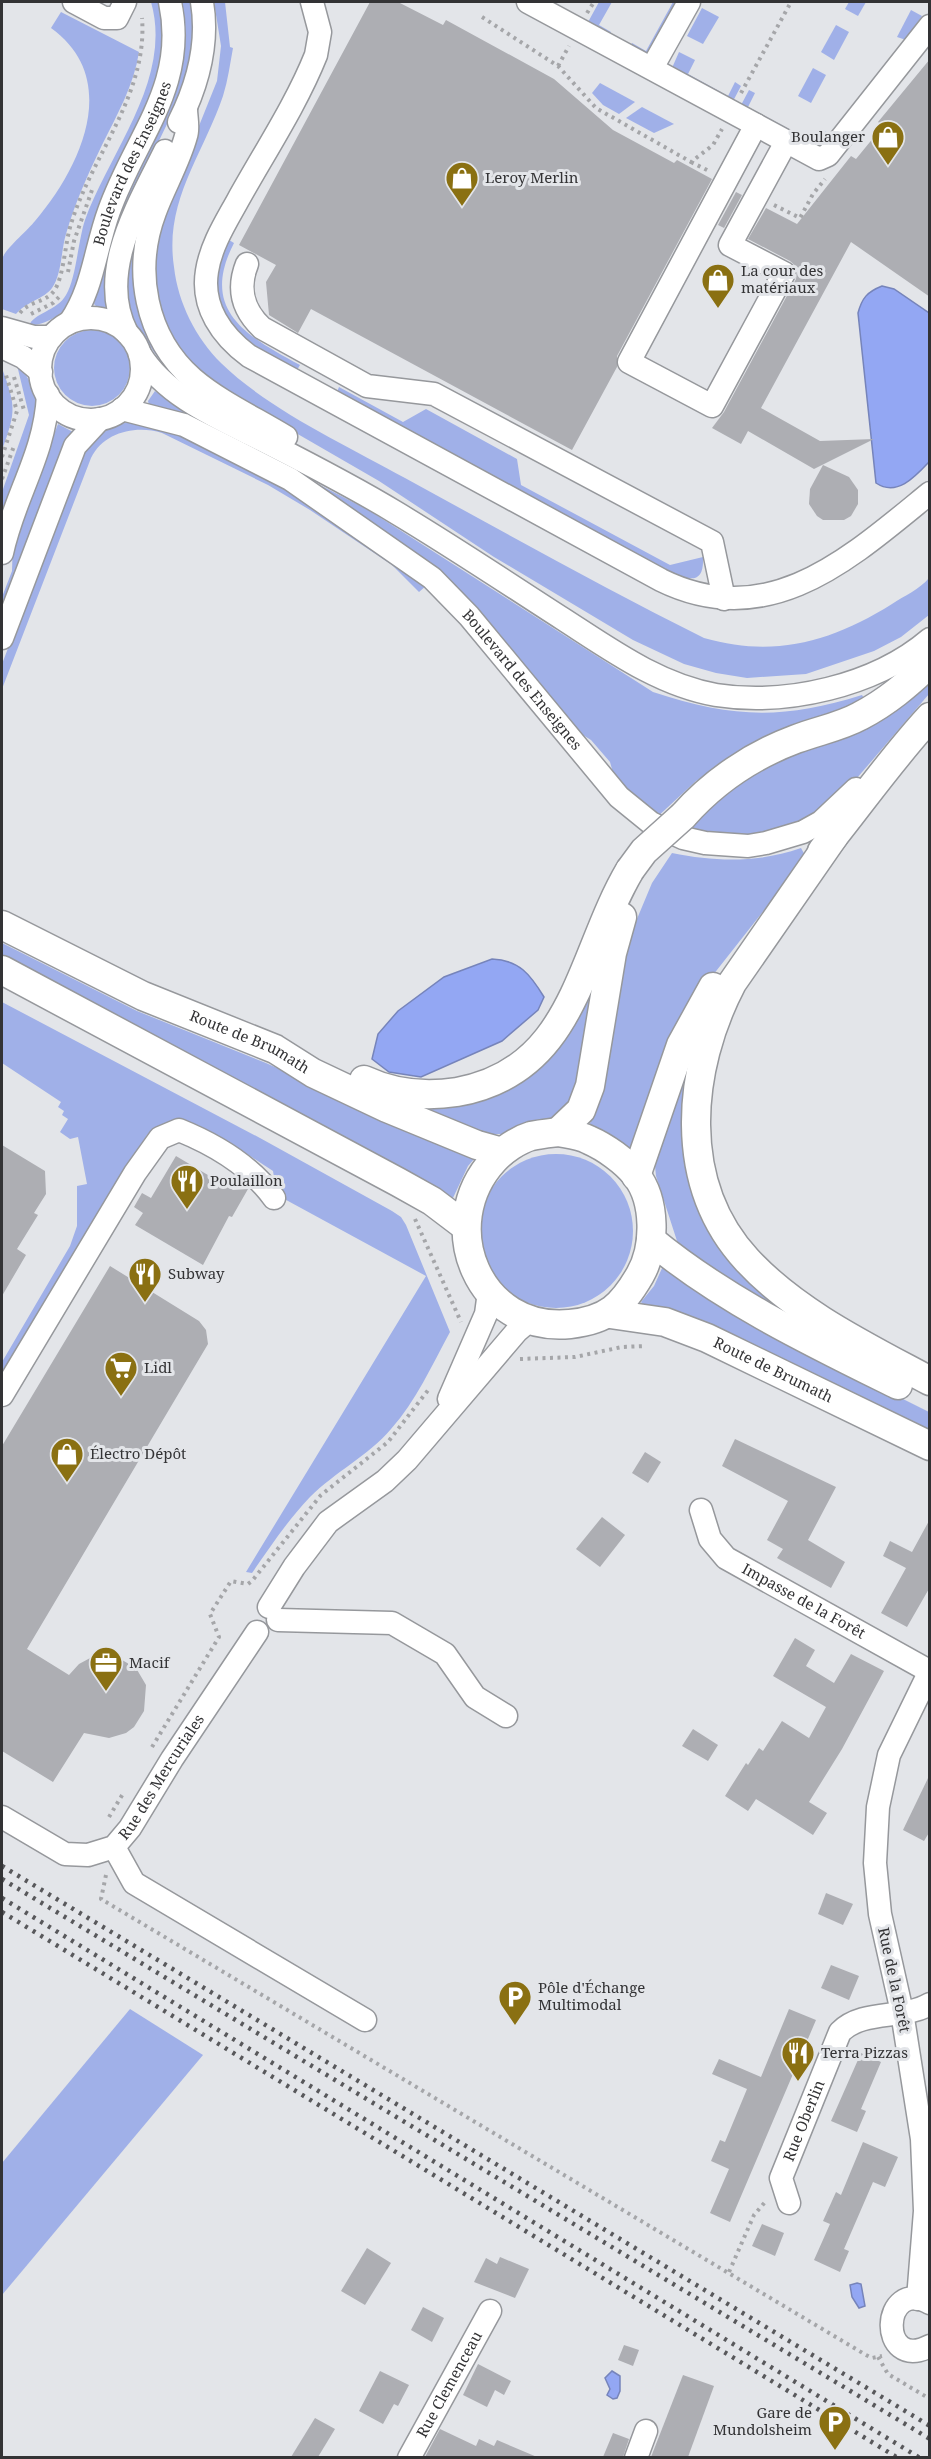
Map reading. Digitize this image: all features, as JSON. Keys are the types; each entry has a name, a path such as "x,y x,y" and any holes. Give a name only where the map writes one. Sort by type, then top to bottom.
{"main road":[{"path":"558,1132 581,1110 587,1099 612,953 635,873 644,851 727,777 761,755 796,739 842,724 873,709 908,684 930,663"},
{"path":"636,1176 674,1063 707,996 747,941 834,836 908,740 930,717"},
{"path":"834,836 732,983 720,1005 703,1058 698,1085 695,1137 699,1164 705,1189 723,1227 747,1260 781,1290 826,1322 930,1381"},
{"path":"275,1049 320,1059 371,1083 395,1091 418,1095 469,1090 511,1072 544,1045 566,1016 606,914 635,873"},
{"name":"Route de Brumath","path":"2,925 144,996 275,1049 313,1073 387,1108 477,1145 502,1152"},
{"path":"2,970 398,1182 432,1201 465,1226"},
{"path":"558,1132 588,1139 613,1155 636,1176 646,1198 652,1223 651,1240 644,1267 631,1290 610,1314 581,1323 557,1325 530,1320 501,1303 489,1292 476,1272 468,1250 465,1226 470,1198 483,1173 502,1152 530,1136 558,1132"},
{"path":"651,1240 703,1279 765,1316 930,1401"},
{"name":"Route de Brumath","path":"610,1314 665,1322 707,1338 930,1446"}],"street":[{"name":"Boulevard des Enseignes","path":"70,322 88,290 98,244 111,206 166,90 173,51 170,2"},
{"name":"Boulevard des Enseignes","path":"127,333 116,305 115,277 131,222 194,90 203,48 202,2"},
{"path":"312,2 320,32 316,56 220,233 206,272 206,291 212,311 226,336 249,356 661,580 685,591 724,599 765,597 802,583 871,539 930,493"},
{"path":"528,2 815,158 828,155 930,26"},
{"path":"652,69 689,2"},
{"path":"90,5 117,18 133,6"},
{"path":"186,109 187,134 153,217 145,248 145,291 158,332 167,349 193,378 297,444 354,488"},
{"path":"756,125 629,362 712,406 784,273 730,245 786,142"},
{"path":"247,264 241,287 247,310 262,328 368,386 435,394 712,542 724,599"},
{"path":"140,354 142,365 137,390 122,409 100,419 88,420 70,415 55,405 48,395 41,372 41,360 51,337 70,322 94,318 112,323 127,333 154,373 197,406 354,488 624,658 667,681 715,694 755,699 806,694 829,689 878,670 930,639"},
{"path":"9,324 34,338 51,337"},
{"path":"2,354 23,357 41,372"},
{"path":"312,390 327,364"},
{"path":"2,553 6,533 45,430 48,395"},
{"name":"Boulevard des Enseignes","path":"122,409 163,417 184,425 281,474 400,553 458,603 619,797 651,823 683,838 715,845 748,846 803,832 834,813 908,740"},
{"path":"2,638 75,446 100,419"},
{"path":"2,1395 135,1173 160,1138 179,1130 210,1142 262,1181 274,1198"},
{"path":"430,1432 453,1391 474,1345 486,1314 489,1292"},
{"path":"507,1716 475,1697 445,1654 392,1623 273,1614 294,1567 328,1522 385,1481 530,1320"},
{"name":"Impasse de la Forêt","path":"701,1510 710,1539 726,1558 929,1671"},
{"name":"Rue des Mercuriales","path":"2,1817 65,1854 88,1855 114,1846 130,1828 171,1759 257,1632 251,1625 253,1613 260,1607 273,1614"},
{"name":"Rue de la Forêt","path":"924,2301 925,2164 902,2012 887,1953 876,1888 875,1863 879,1807 889,1755 929,1671"},
{"path":"114,1846 134,1884 364,2020"},
{"name":"Rue Oberlin","path":"789,2203 781,2178 840,2032 855,2022 930,2004"},
{"path":"924,2301 902,2303 891,2317 891,2334 902,2347 915,2350 929,2347"},
{"name":"Rue Clemenceau","path":"409,2457 490,2311"},
{"path":"636,2457 646,2431"}],"path":[{"path":"482,17 558,66 596,108 691,162 713,145 791,2"},
{"path":"9,324 26,306 49,296 57,286 68,234 79,200 136,76 142,45 133,6"},
{"path":"2,354 17,411 2,457"},
{"path":"12,373 21,396 23,419"},
{"path":"2,478 17,437"},
{"path":"502,1349 516,1358 544,1359 649,1346"},
{"path":"101,1899 866,2355 878,2357 902,2347"},
{"path":"729,2272 753,2215 773,2193 781,2178"},
{"path":"878,2357 888,2374 930,2399"}],"shaded area":[{"path":"151,2 161,2 163,65 78,294 57,316 29,326 35,318 57,305 66,295 72,279 85,220 136,114 153,59 156,31"},
{"path":"180,2 191,2 194,29 190,66 180,97 132,197 106,282 107,308 97,307 94,304 102,268"},
{"path":"214,2 225,2 230,47 233,48 228,78 215,118 180,199 172,243 176,280 184,307 204,343 240,380 285,411 334,440 591,580 704,638 730,644 778,646 824,637 869,617 917,589 929,578 929,615 901,637 874,651 806,674 747,678 716,673 684,664 633,640 494,557 379,481 227,393 176,351 152,289 154,238 217,81 221,46"},
{"path":"599,2 612,2 599,25 611,32 609,36 587,24"},
{"path":"673,2 678,2 648,55 630,47 632,43 646,51"},
{"path":"849,2 866,2 858,16 845,9"},
{"path":"702,8 719,17 703,44 687,36"},
{"path":"911,10 922,16 906,40 897,37"},
{"path":"61,12 139,52 129,88 73,211 55,282 49,292 16,314 2,309 2,259 7,250 35,221 67,175 79,150 87,123 89,97 85,72 73,49 51,28"},
{"path":"836,25 849,32 834,60 821,52"},
{"path":"679,52 695,60 688,74 728,96 735,82 741,86 732,103 672,68"},
{"path":"813,68 826,75 811,103 798,96"},
{"path":"600,83 635,102 619,114 603,105 592,93"},
{"path":"749,90 755,93 748,107 815,143 823,130 831,134 825,143 815,147 740,107"},
{"path":"642,107 674,124 654,133 626,118"},
{"path":"151,203 138,250 184,384 153,351 131,316 125,301 124,289 128,264"},
{"path":"229,240 234,243 225,267 222,287 226,304 234,319 247,332 300,365 297,370 241,335 228,321 220,306 217,287 220,266"},
{"path":"882,286 894,289 929,313 929,462 912,479 891,488 876,483 858,313 866,296"},
{"path":"92,330 107,333 119,341 127,353 130,368 127,383 119,395 107,403 92,406 77,403 65,395 57,383 54,368 57,353 65,341 77,333"},
{"path":"17,365 30,381 36,399 36,419 26,461 2,519 2,492 29,415"},
{"path":"2,368 12,401 12,417 2,450"},
{"path":"339,387 403,422 426,409 517,459 521,485 670,565 703,557 700,574 693,578 677,575 337,392"},
{"path":"155,391 197,421 370,511 653,692 708,707 757,713 807,709 862,695 865,700 723,763 696,781 654,820 617,787 610,762 591,740 570,727 463,597 149,405 148,401"},
{"path":"141,420 159,422 273,477 427,585 419,592 392,565 268,485 162,433 142,430 122,433 104,442 91,458 2,689 2,664 84,450 109,429"},
{"path":"58,424 73,432 2,611 2,597 12,571 13,539"},
{"path":"929,671 929,694 845,792 812,819 750,839 687,833 728,787"},
{"path":"801,848 806,857 713,975 632,1152 589,1127 604,1075 629,938 652,883 672,853 737,860 785,853"},
{"path":"2,943 137,1011 266,1063 475,1158 468,1166 452,1200 2,957"},
{"path":"492,959 517,965 529,975 544,997 538,1010 502,1041 421,1077 389,1072 372,1059 378,1034 398,1011 444,977"},
{"path":"596,960 581,1088 560,1121 504,1134 485,1134 408,1102 498,1087"},
{"path":"2,1002 260,1138 392,1211 401,1217 406,1225 450,1332 400,1418 372,1448 310,1497 287,1524 252,1573 246,1572 426,1276 277,1195 273,1171 228,1141 194,1126 177,1123 162,1126 147,1135 2,1383 2,1362 70,1246 77,1226 77,1186 87,1184 78,1137 70,1139 60,1132 68,1119 62,1115 64,1111 58,1107 61,1102 2,1063"},
{"path":"690,1053 693,1184 841,1344 729,1281 683,1249 677,1241 656,1176 655,1166"},
{"path":"556,1154 571,1155 586,1160 611,1176 627,1201 632,1216 632,1246 627,1261 611,1286 586,1302 571,1307 556,1308 541,1307 526,1302 501,1286 485,1261 480,1246 479,1231 480,1216 485,1201 501,1176 526,1160 541,1155"},
{"path":"663,1266 821,1358 929,1412 929,1432 644,1306 641,1302 654,1286"},
{"path":"130,2009 203,2055 2,2295 2,2163"},
{"path":"861,2284 865,2306 859,2308 852,2297 850,2285"},
{"path":"612,2371 620,2376 620,2391 617,2398 613,2399 607,2395 610,2389 605,2378"}],"building":[{"name":"Leroy Merlin","path":"370,2 398,2 443,25 446,20 554,79 613,130 674,163 677,160 712,179 617,356 617,367 572,450 311,309 298,333 269,315 266,282 276,265 239,245"},
{"path":"930,59 930,297 851,242 761,408 820,441 874,439 814,469 748,431 741,444 712,428 724,412 796,279 798,268 790,261 748,239 766,208 797,224 851,156 856,159 883,126 878,122"},
{"path":"736,192 742,195 724,228 718,225"},
{"path":"823,465 849,477 858,490 858,504 851,516 844,520 823,520 817,516 809,504 810,489"},
{"path":"2,1145 45,1171 46,1194 34,1213 38,1215 17,1249 26,1255 2,1296"},
{"name":"Poulaillon","path":"176,1156 233,1190 248,1189 232,1217 229,1216 203,1265 135,1225 143,1213 134,1207 142,1193 151,1198"},
{"path":"110,1266 199,1321 206,1330 208,1344 27,1649 69,1675 79,1664 92,1657 115,1656 136,1668 146,1685 144,1711 134,1727 126,1733 109,1738 84,1733 53,1782 2,1751 2,1446"},
{"path":"735,1439 836,1487 808,1540 845,1562 831,1588 777,1558 783,1549 767,1540 788,1501 722,1466"},
{"path":"645,1452 661,1462 648,1483 632,1473"},
{"path":"602,1517 625,1535 600,1567 576,1549"},
{"path":"930,1519 930,1587 907,1627 881,1613 906,1568 883,1556 890,1541 912,1552"},
{"path":"795,1638 815,1650 806,1666 834,1683 851,1654 884,1671 842,1749 809,1802 827,1813 813,1835 756,1799 748,1811 725,1796 746,1763 748,1765 759,1748 763,1751 782,1721 809,1738 826,1707 773,1676"},
{"path":"693,1729 718,1745 708,1761 682,1746"},
{"path":"930,1774 930,1831 924,1841 903,1830"},
{"path":"826,1893 853,1904 843,1925 818,1914"},
{"path":"831,1965 859,1976 849,2000 821,1988"},
{"path":"789,2009 816,2020 730,2222 710,2213 729,2169 711,2161 720,2140 725,2142 747,2089 712,2074 719,2059 761,2077"},
{"path":"861,2053 881,2062 861,2109 866,2111 857,2132 831,2121"},
{"path":"863,2142 898,2157 885,2187 873,2182 844,2249 849,2251 840,2272 814,2260 830,2224 823,2221 836,2192 841,2195"},
{"path":"762,2224 784,2233 775,2256 752,2246"},
{"path":"367,2248 391,2263 365,2305 341,2291"},
{"path":"500,2257 529,2269 515,2298 474,2282 486,2258 497,2264"},
{"path":"423,2307 444,2318 432,2342 411,2330"},
{"path":"624,2345 639,2350 633,2366 618,2360"},
{"path":"478,2364 511,2381 504,2395 495,2390 487,2407 463,2395"},
{"path":"380,2371 409,2385 398,2406 394,2404 383,2424 359,2411"},
{"path":"683,2375 714,2386 688,2457 651,2457"},
{"path":"315,2418 335,2429 318,2457 291,2457"},
{"path":"440,2429 476,2446 479,2439 494,2446 497,2440 537,2457 425,2457"},
{"path":"613,2433 629,2439 623,2457 603,2457"}],"railway":[{"path":"2,1866 930,2426"},
{"path":"2,1879 930,2439"},
{"path":"2,1898 920,2458"},
{"path":"2,1912 898,2458"}],"place":[{"name":"Boulanger","path":"888,166"},
{"name":"Leroy Merlin","path":"462,207"},
{"name":"La cour des matériaux","path":"718,309"},
{"name":"Poulaillon","path":"187,1210"},
{"name":"Subway","path":"145,1303"},
{"name":"Lidl","path":"121,1397"},
{"name":"Électro Dépôt","path":"67,1483"},
{"name":"Macif","path":"106,1692"},
{"name":"Pôle d'Échange Multimodal","path":"515,2026"},
{"name":"Terra Pizzas","path":"798,2082"},
{"name":"Gare de Mundolsheim","path":"835,2451"}]}
